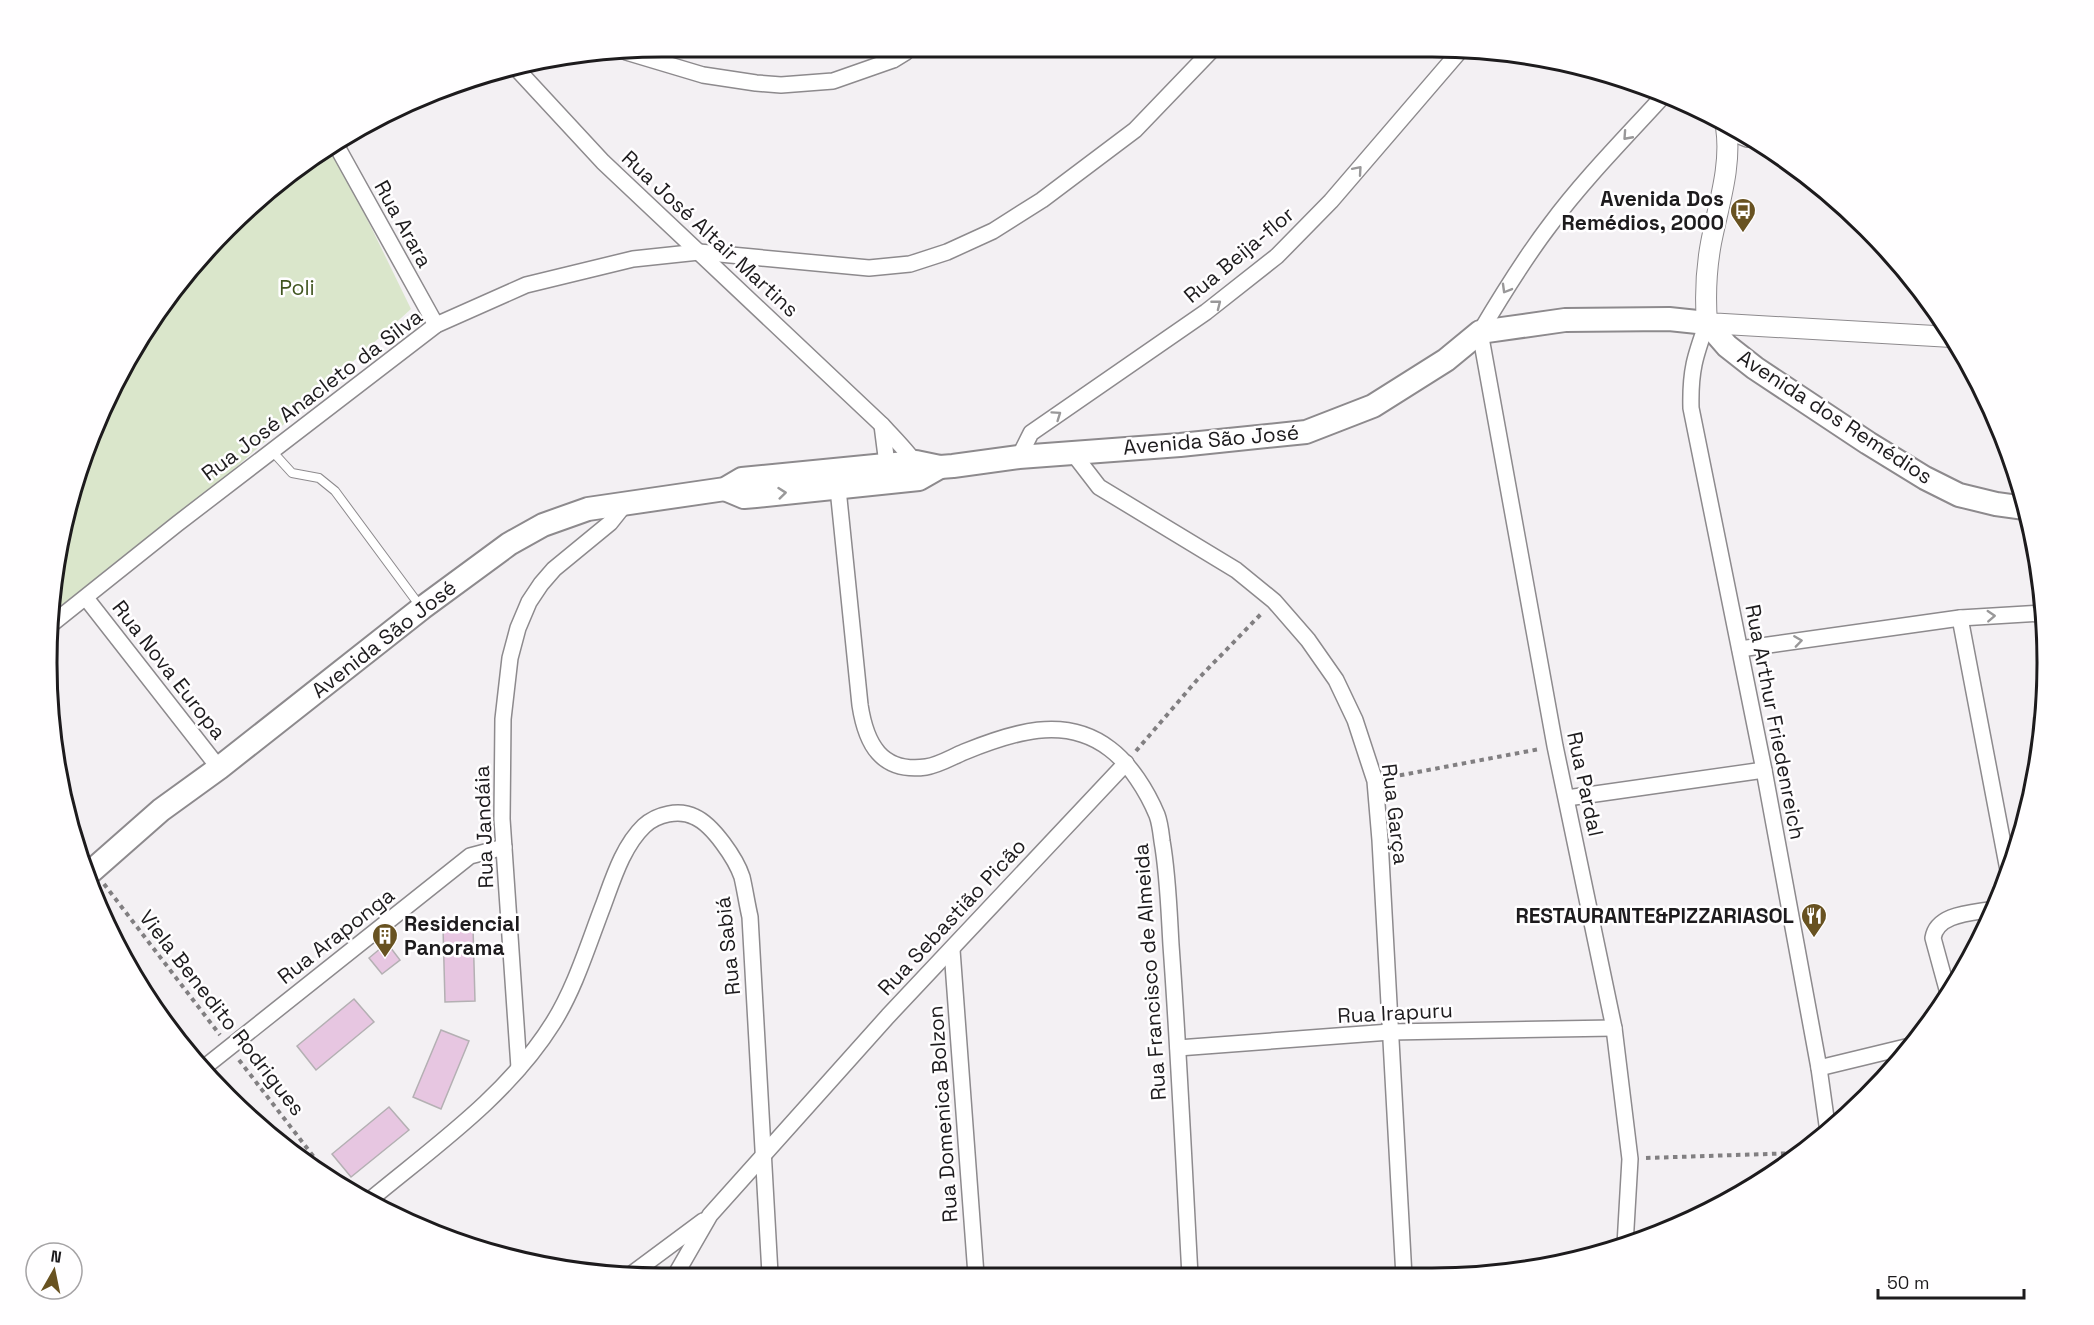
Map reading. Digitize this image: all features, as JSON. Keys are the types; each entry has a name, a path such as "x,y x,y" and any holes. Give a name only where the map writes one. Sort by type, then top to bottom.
{"main road":[{"path":"1480,332 1565,320 1669,319 1707,323"},
{"name":"Avenida dos Remédios","path":"1707,323 1727,346 1755,368 1925,478 1959,495 2016,507"},
{"name":"Avenida São José","path":"94,869 161,810 219,768 422,608 509,544 543,525 588,509 725,489 744,497 837,478 1018,457 1180,445 1306,432 1373,406 1446,360 1480,332"}],"street":[{"path":"644,57 703,75 781,85 833,81 897,57"},
{"name":"Rua José Anacleto da Silva","path":"58,619 436,325 526,285 633,259 699,252 869,268 910,264 947,252 993,231 1042,200 1135,130 1205,57"},
{"name":"Rua Beija-flor","path":"1018,457 1031,433 1206,312 1277,256 1331,201 1454,58"},
{"name":"Rua José Altair Martins","path":"521,74 603,162 882,424 917,470"},
{"path":"1480,332 1511,279 1551,223 1597,168 1658,101"},
{"path":"1727,134 1726,169 1711,244 1705,291 1707,323 1941,336"},
{"name":"Rua Arara","path":"339,151 436,325"},
{"name":"Rua Arthur Friedenreich","path":"1707,323 1694,358 1690,380 1691,408 1764,770 1819,1068 1827,1122"},
{"name":"Rua Pardal","path":"1480,332 1556,746 1614,1028 1630,1159 1626,1236"},
{"path":"882,424 888,473"},
{"name":"Rua Garça","path":"1072,452 1099,487 1236,570 1274,601 1308,640 1336,680 1355,720 1374,781 1382,864 1403,1268"},
{"name":"Rua Francisco de Almeida","path":"837,478 862,716 864,728 872,746 893,764 909,768 928,766 995,740 1035,729 1077,732 1094,738 1126,763 1149,798 1158,817 1165,856 1190,1268"},
{"name":"Rua Jandáia","path":"519,1068 502,819 503,719 510,658 529,602 541,584 554,569 610,523 626,503"},
{"name":"Rua Nova Europa","path":"86,598 219,768"},
{"path":"1740,649 1960,618 2035,613"},
{"path":"1960,618 2005,856"},
{"name":"Rua Sebastião Picão","path":"679,1268 710,1215 888,1016 1126,763"},
{"path":"1567,798 1764,770"},
{"name":"Rua Sabiá","path":"519,1068 553,1023 564,1002 614,874 632,841 645,825 655,819 676,813 694,816 716,835 733,858 741,875 750,917 770,1268"},
{"name":"Rua Araponga","path":"209,1064 470,856 504,847"},
{"path":"1945,983 1933,938 1934,930 1954,917 1983,911"},
{"name":"Rua Domenica Bolzon","path":"952,950 975,1268"},
{"name":"Rua Irapuru","path":"1178,1048 1390,1032 1614,1028"},
{"path":"1819,1068 1897,1049"},
{"path":"375,1195 459,1126 519,1068"},
{"path":"642,1267 710,1215"}],"lane":[{"path":"272,451 292,473 319,478 335,491 422,608"}],"path":[{"path":"1126,763 1197,681 1274,601"},
{"path":"1374,781 1556,746"},
{"name":"Viela Benedito Rodrigues","path":"100,887 314,1157"},
{"path":"1630,1159 1786,1153"}],"green space":[{"name":"Poli","path":"335,153 411,309 136,558 60,606 69,544 89,468 119,395 138,360 182,294 234,234 294,182"}],"building":[{"path":"443,927 473,927 475,1001 445,1002"},
{"name":"Residencial Panorama","path":"387,943 400,960 382,974 369,958"},
{"path":"354,999 374,1022 316,1070 297,1046"},
{"path":"441,1030 469,1041 441,1109 413,1097"},
{"path":"389,1107 409,1130 351,1177 332,1154"}],"place":[{"name":"Avenida Dos Remédios, 2000","path":"1743,234"},
{"name":"RESTAURANTE&PIZZARIASOL","path":"1814,939"},
{"name":"Residencial Panorama","path":"385,959"}]}
